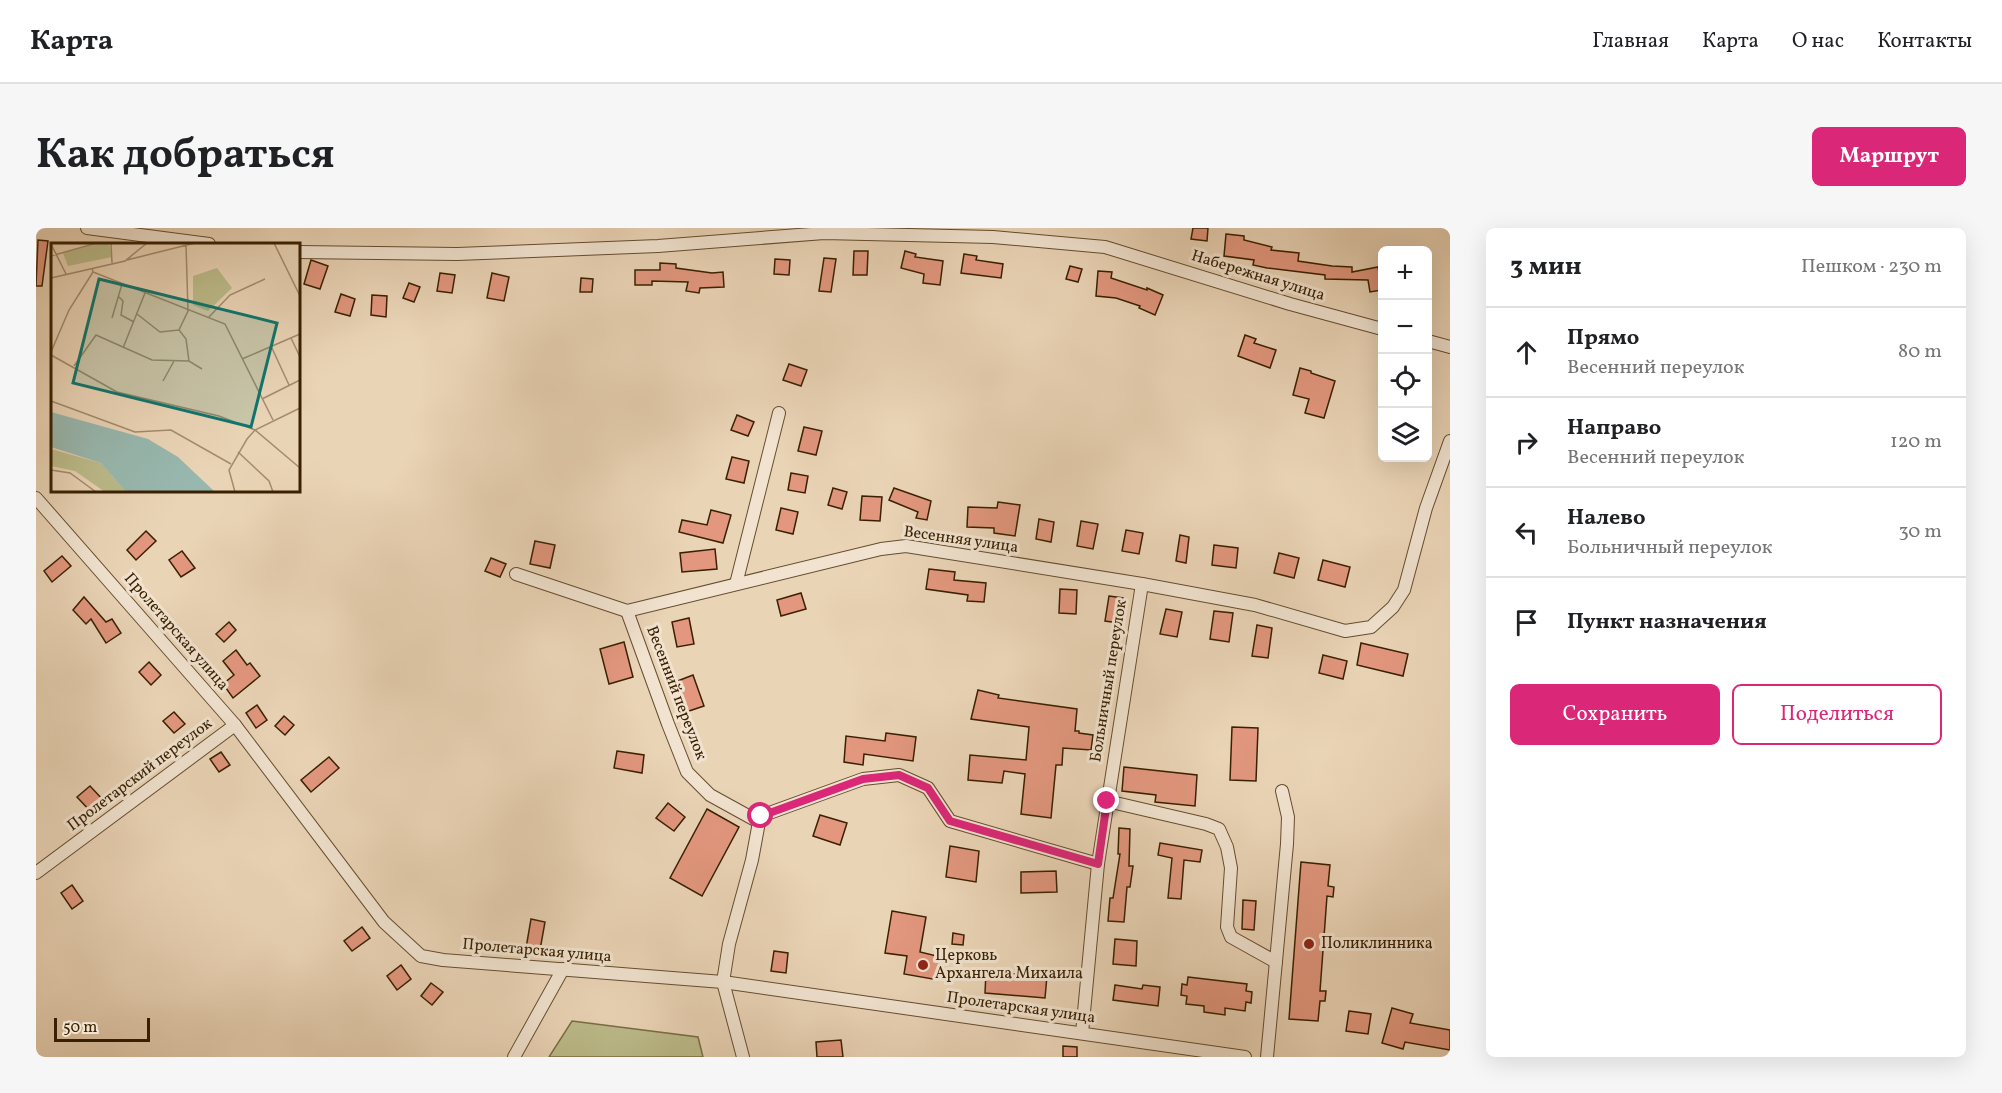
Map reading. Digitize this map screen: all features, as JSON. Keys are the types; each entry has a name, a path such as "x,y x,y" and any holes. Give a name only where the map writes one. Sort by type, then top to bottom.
{"street":[{"path":"87,228 201,243"},
{"name":"Набережная улица","path":"300,252 457,254 658,246 824,233 993,237 1105,247 1290,304 1378,328"},
{"path":"1432,342 1450,347"},
{"path":"736,584 779,413"},
{"name":"Весенняя улица","path":"627,611 881,549 906,546 1142,584 1255,605 1345,632 1371,627 1393,607 1404,590 1426,508 1450,441"},
{"name":"Пролетарская улица","path":"36,498 235,725 384,922 421,956 443,960 723,982 1245,1057"},
{"path":"516,574 627,611"},
{"name":"Больничный переулок","path":"1082,1033 1098,864 1142,584"},
{"name":"Весенний переулок","path":"627,611 687,772 710,795 759,822"},
{"name":"Пролетарский переулок","path":"37,871 235,725"},
{"path":"743,1057 723,982 729,944 752,860 761,816 863,779 899,775 928,788 950,821 1098,864"},
{"path":"1267,1057 1288,817 1282,791"},
{"path":"1107,801 1206,824 1219,830 1227,847 1232,868 1227,927 1231,937 1276,962"},
{"path":"514,1057 563,969"}],"shaded area":[{"path":"572,1021 698,1037 703,1057 549,1057"}],"building":[{"path":"1193,228 1208,228 1207,241 1191,239"},
{"path":"1226,234 1244,236 1244,240 1272,247 1271,250 1299,253 1298,261 1352,267 1352,272 1378,267 1378,291 1370,292 1368,280 1325,279 1325,275 1267,268 1253,265 1254,260 1224,256"},
{"path":"38,240 48,241 42,286 36,286"},
{"path":"854,251 868,251 867,275 853,275"},
{"path":"905,251 916,254 915,257 943,261 940,285 923,283 924,274 901,268"},
{"path":"964,254 977,256 976,260 1003,264 1001,278 961,273"},
{"path":"824,258 836,259 831,292 819,291"},
{"path":"775,259 790,260 789,275 774,274"},
{"path":"311,260 328,266 320,289 304,284"},
{"path":"660,263 676,264 676,268 712,273 723,272 724,287 700,288 699,293 686,291 688,282 652,281 652,285 635,285 635,270 660,270"},
{"path":"1070,266 1082,269 1078,282 1066,279"},
{"path":"1098,271 1112,272 1111,278 1163,295 1155,315 1139,308 1140,306 1116,298 1096,296"},
{"path":"440,273 455,275 452,293 437,291"},
{"path":"492,273 509,277 504,301 487,298"},
{"path":"581,278 593,279 592,292 580,292"},
{"path":"409,283 420,287 414,302 403,298"},
{"path":"341,294 355,299 350,316 335,312"},
{"path":"372,295 387,296 386,317 371,315"},
{"path":"1245,335 1256,339 1254,343 1276,350 1270,368 1238,356"},
{"path":"789,364 807,370 801,386 783,380"},
{"path":"1300,368 1335,381 1324,418 1305,413 1309,399 1293,395"},
{"path":"737,415 754,422 748,436 731,430"},
{"path":"804,427 822,431 816,455 798,451"},
{"path":"732,457 749,461 744,483 726,479"},
{"path":"791,473 808,476 805,493 788,490"},
{"path":"833,488 847,492 842,509 828,505"},
{"path":"894,488 931,501 927,520 916,518 918,512 889,500"},
{"path":"862,496 882,497 880,521 860,520"},
{"path":"998,502 1020,505 1015,536 994,533 994,528 967,527 968,507 997,508"},
{"path":"781,508 798,512 793,534 776,530"},
{"path":"711,510 731,515 723,543 679,532 682,520 707,525"},
{"path":"1039,519 1054,522 1051,542 1036,539"},
{"path":"1081,521 1098,524 1093,549 1077,546"},
{"path":"1126,530 1143,533 1139,554 1122,551"},
{"path":"146,531 156,541 136,560 127,550"},
{"path":"1180,535 1189,537 1186,563 1176,561"},
{"path":"535,541 555,545 550,568 530,564"},
{"path":"1214,545 1238,548 1236,568 1212,565"},
{"path":"715,549 717,569 682,572 680,553"},
{"path":"182,551 195,568 181,577 169,560"},
{"path":"1279,553 1299,558 1294,578 1274,573"},
{"path":"62,556 71,566 52,582 44,571"},
{"path":"491,558 506,564 500,577 485,571"},
{"path":"1323,560 1350,567 1345,587 1318,580"},
{"path":"929,569 955,572 954,580 986,583 984,602 967,601 968,595 926,589"},
{"path":"1060,589 1077,590 1076,614 1059,613"},
{"path":"801,593 806,609 781,616 777,600"},
{"path":"1109,596 1123,598 1119,623 1105,621"},
{"path":"84,597 106,622 112,619 121,633 106,643 91,619 86,624 73,610"},
{"path":"1166,609 1182,612 1177,637 1160,634"},
{"path":"1214,611 1233,613 1229,642 1210,639"},
{"path":"689,618 694,644 677,647 672,622"},
{"path":"229,622 236,630 224,642 216,634"},
{"path":"1257,625 1272,628 1268,658 1252,656"},
{"path":"624,642 633,677 609,684 600,649"},
{"path":"1361,643 1408,654 1403,676 1357,665"},
{"path":"236,650 247,665 250,663 260,676 233,698 223,684 234,675 223,661"},
{"path":"1323,655 1347,661 1343,679 1319,673"},
{"path":"149,662 161,675 151,685 139,672"},
{"path":"693,675 704,706 686,712 675,682"},
{"path":"978,690 999,695 998,698 1077,709 1075,731 1093,735 1091,750 1063,748 1062,765 1056,765 1051,818 1021,814 1025,774 1004,771 1002,783 968,780 970,755 1026,760 1029,727 971,719"},
{"path":"257,705 267,720 256,728 246,713"},
{"path":"174,712 185,724 174,733 163,721"},
{"path":"284,716 294,725 285,735 275,726"},
{"path":"1232,727 1258,728 1256,781 1230,780"},
{"path":"886,733 916,737 913,761 864,754 863,765 844,762 846,736 885,741"},
{"path":"617,751 644,755 642,773 614,768"},
{"path":"221,752 230,765 219,772 210,759"},
{"path":"329,757 339,768 311,792 301,780"},
{"path":"1124,767 1197,775 1195,806 1155,802 1156,795 1122,791"},
{"path":"90,786 104,801 91,812 77,797"},
{"path":"668,803 685,817 674,831 656,818"},
{"path":"707,809 739,827 702,896 670,878"},
{"path":"820,815 847,823 840,845 813,836"},
{"path":"1119,828 1130,829 1129,866 1133,866 1130,887 1127,887 1124,922 1108,921 1110,898 1113,898 1120,854 1118,854"},
{"path":"1160,843 1202,850 1200,862 1184,860 1181,899 1168,898 1172,858 1158,855"},
{"path":"950,846 979,851 976,882 946,877"},
{"name":"Поликлинника","path":"1301,862 1330,865 1328,886 1334,887 1333,897 1327,896 1320,991 1326,991 1325,1001 1320,1001 1318,1021 1289,1019"},
{"path":"1056,871 1057,892 1021,893 1021,872"},
{"path":"72,885 83,901 72,909 61,893"},
{"path":"1243,900 1256,901 1254,930 1242,929"},
{"path":"892,911 926,917 920,952 941,957 938,980 904,974 907,956 885,953"},
{"path":"531,919 545,922 540,950 526,948"},
{"path":"362,927 370,938 352,951 344,941"},
{"path":"953,933 964,935 963,945 952,944"},
{"path":"1115,939 1137,941 1136,966 1113,964"},
{"path":"774,951 788,953 786,973 771,971"},
{"path":"401,965 411,979 397,990 387,976"},
{"path":"986,972 1047,976 1045,998 985,993"},
{"path":"1188,977 1247,984 1246,991 1252,992 1251,1003 1246,1002 1245,1011 1225,1008 1225,1015 1204,1012 1204,1006 1186,1004 1187,996 1181,995 1182,984 1187,985"},
{"path":"431,983 443,992 432,1005 421,996"},
{"path":"1115,985 1142,989 1143,985 1160,987 1158,1006 1113,1000"},
{"path":"1392,1008 1413,1014 1410,1023 1450,1030 1450,1050 1405,1042 1403,1049 1382,1043"},
{"path":"1349,1011 1371,1014 1368,1034 1346,1031"},
{"path":"841,1040 843,1057 817,1057 816,1042"},
{"path":"1063,1046 1077,1047 1077,1057 1063,1057"}],"place":[{"name":"Поликлинника","path":"1309,944"},
{"name":"Церковь Архангела Михаила","path":"923,965"}],"route":[{"path":"761,816 863,779 899,775 928,788 950,821 1098,864 1107,801"}]}
